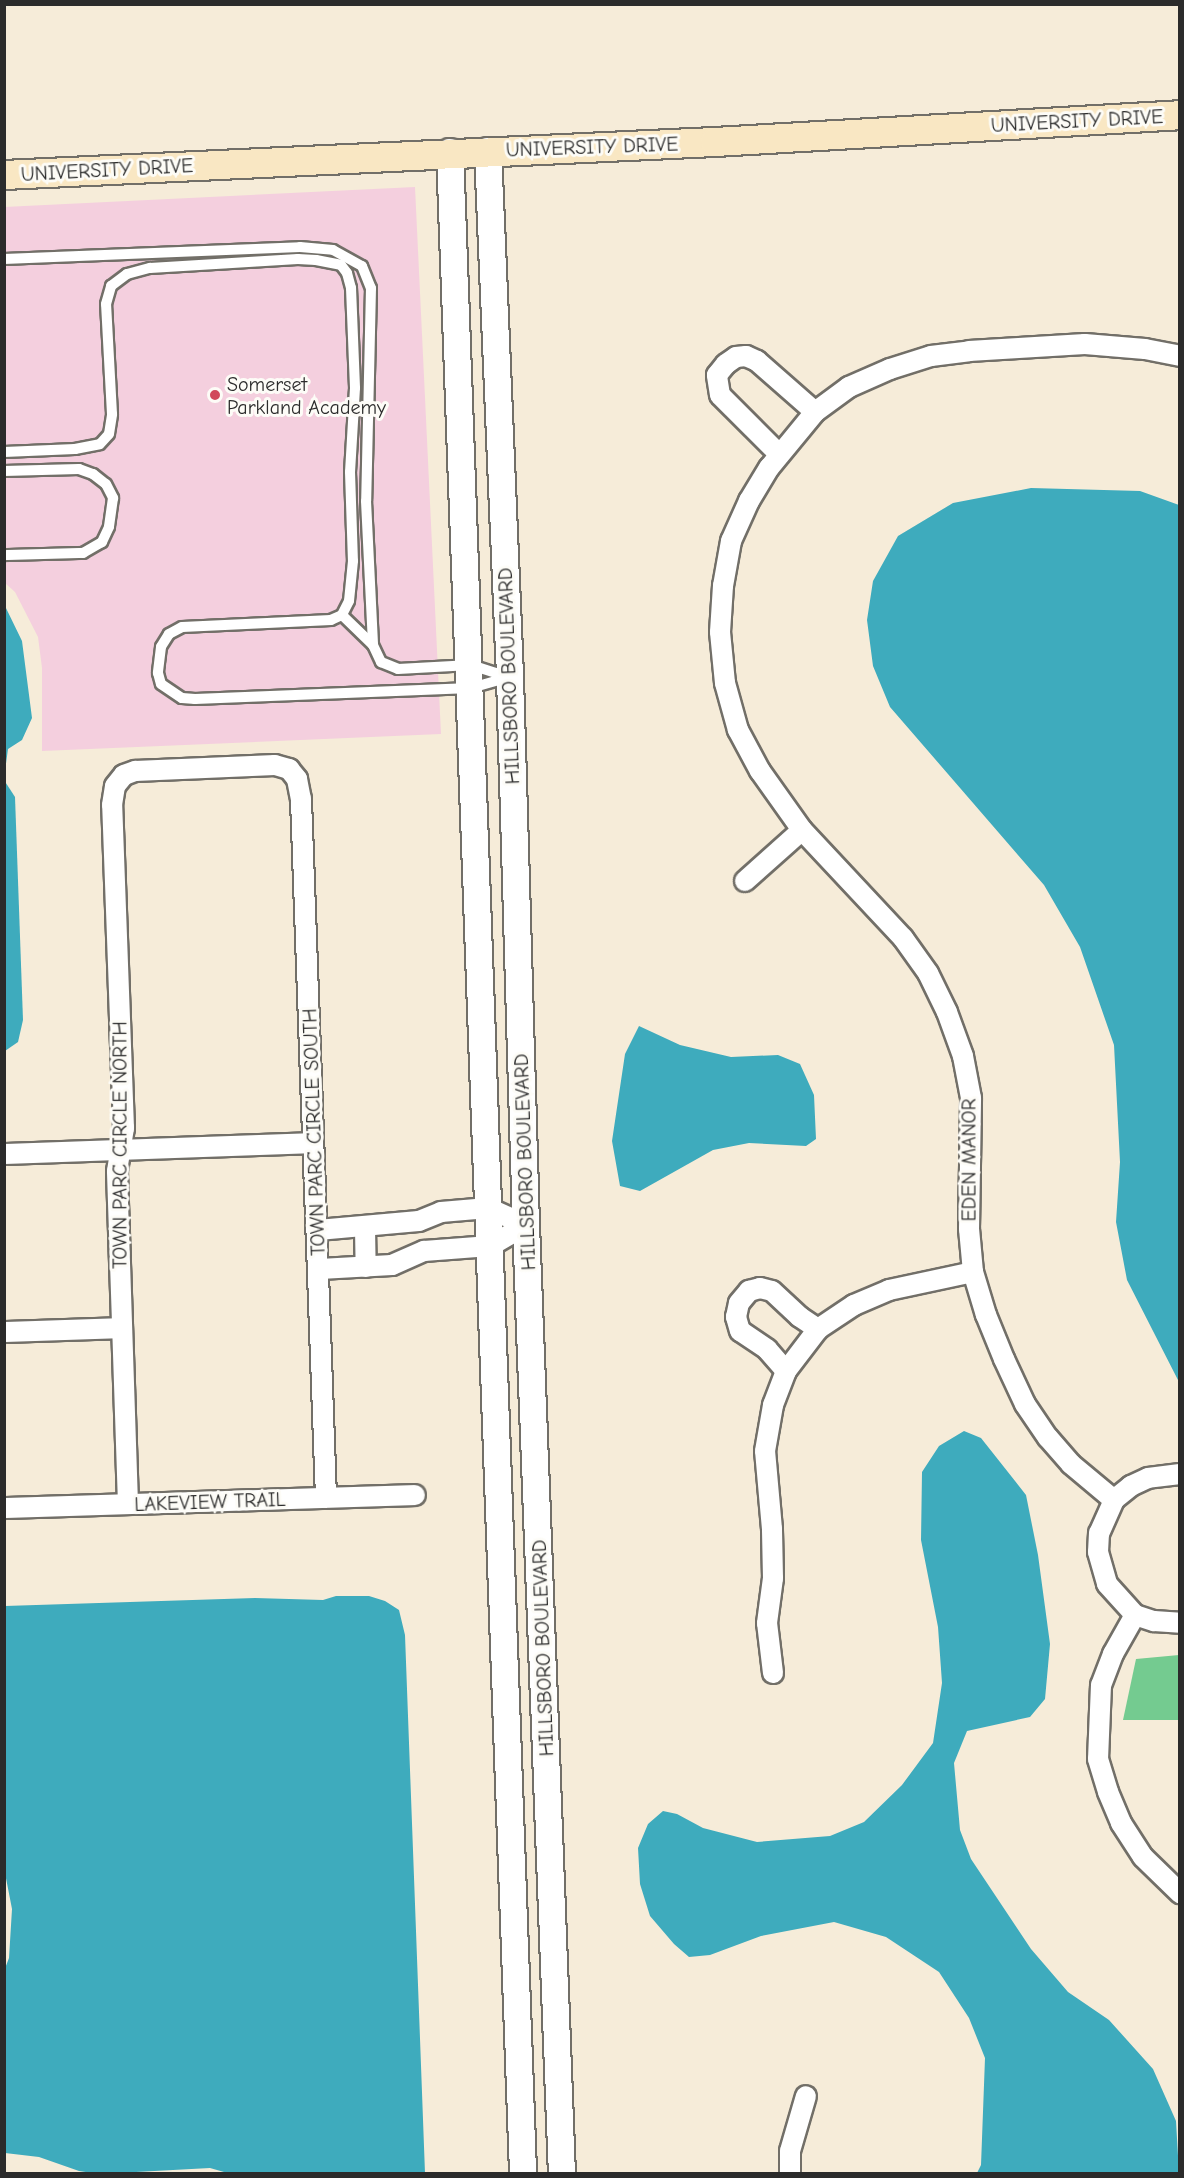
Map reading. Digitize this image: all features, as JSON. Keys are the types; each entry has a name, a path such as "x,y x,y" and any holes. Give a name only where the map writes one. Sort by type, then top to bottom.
{"main road":[{"name":"UNIVERSITY DRIVE","path":"4,175 450,152 715,142 1179,115"}],"street":[{"name":"HILLSBORO BOULEVARD","path":"488,151 510,677 526,1225 562,2174"},
{"name":"HILLSBORO BOULEVARD","path":"450,152 524,2174"},
{"name":"EDEN MANOR","path":"1114,1500 1071,1464 1048,1438 1025,1404 986,1315 973,1272 969,1229 971,1098 963,1056 947,1012 928,974 903,938 802,830 760,771 738,730 725,683 720,632 723,586 731,541 749,501 779,454 815,412 849,387 890,369 941,355 1021,346 1085,344 1145,349 1179,356"},
{"path":"779,454 720,395 717,375 726,364 736,357 746,356 757,361 815,412"},
{"name":"TOWN PARC CIRCLE SOUTH","path":"115,786 124,775 135,771 275,765 289,769 297,779 301,799 313,1143 320,1269 326,1498"},
{"name":"TOWN PARC CIRCLE NORTH","path":"115,786 112,805 124,1128 117,1172 128,1504"},
{"path":"746,881 802,830"},
{"path":"4,1154 313,1143"},
{"path":"318,1230 365,1228 419,1221 441,1212 488,1208 526,1225"},
{"path":"320,1269 392,1265 424,1251 490,1246 526,1225"},
{"path":"365,1228 366,1267"},
{"path":"773,1672 767,1623 773,1578 772,1529 765,1451 773,1405 786,1371 818,1329 854,1305 889,1290 973,1272"},
{"path":"786,1371 767,1349 740,1330 736,1317 739,1303 748,1291 760,1288 772,1291 800,1317 818,1329"},
{"path":"4,1332 122,1328"},
{"path":"1179,1474 1148,1478 1131,1486 1114,1500 1099,1533 1101,1569 1116,1598 1135,1616 1154,1621 1179,1623"},
{"name":"LAKEVIEW TRAIL","path":"4,1508 415,1495"},
{"path":"1135,1616 1113,1654 1101,1685 1098,1759 1108,1792 1121,1822 1143,1857 1179,1893"},
{"path":"790,2174 790,2151 806,2096"}],"lane":[{"path":"4,259 300,247 333,250 362,266 371,288 366,501 373,645"},
{"path":"4,452 75,449 100,444 109,434 112,414 106,304 111,286 127,274 150,268 298,260 316,260 341,266 347,273 351,288 355,388 350,472 353,561 349,601 342,615 326,621 182,627 169,634 161,647 158,673 161,684 182,698 195,699 471,677 510,677"},
{"path":"4,471 78,469 93,474 106,484 113,498 109,527 102,542 83,553 4,555"},
{"path":"342,615 373,645 381,662 398,669 471,677 510,677"}],"shaded area":[{"name":"Somerset Parkland Academy","path":"415,187 441,734 42,751 42,668 38,637 15,592 5,583 4,207"}],"green space":[{"path":"1179,1655 1179,1720 1123,1720 1136,1659"}],"water":[{"path":"1031,488 1140,491 1179,505 1179,1382 1127,1280 1116,1222 1120,1162 1114,1045 1080,947 1044,885 890,707 873,666 867,620 873,581 898,536 953,503"},
{"path":"5,606 22,641 32,718 22,740 8,749 5,771"},
{"path":"4,780 15,797 23,1020 18,1042 5,1051"},
{"path":"639,1026 680,1045 731,1057 778,1055 800,1064 814,1095 816,1139 806,1146 749,1143 713,1150 640,1191 620,1186 612,1141 625,1054"},
{"path":"964,1431 981,1438 1026,1495 1038,1555 1050,1644 1045,1699 1030,1717 967,1731 954,1763 960,1830 971,1859 1031,1949 1068,1992 1109,2020 1153,2069 1176,2121 1179,2173 977,2173 981,2165 985,2058 969,2018 939,1972 886,1937 834,1922 761,1936 710,1955 689,1957 674,1944 650,1916 640,1884 638,1848 648,1824 663,1811 677,1814 703,1828 757,1842 830,1836 864,1822 902,1785 933,1743 942,1683 938,1627 921,1540 922,1472 939,1446"},
{"path":"336,1596 369,1596 385,1601 399,1610 405,1635 425,2173 231,2174 210,2168 99,2174 79,2171 39,2157 5,2153 4,1971 9,1958 12,1909 4,1868 5,1606 255,1598 323,1600"}],"place":[{"name":"Somerset Parkland Academy","path":"215,395"}]}
